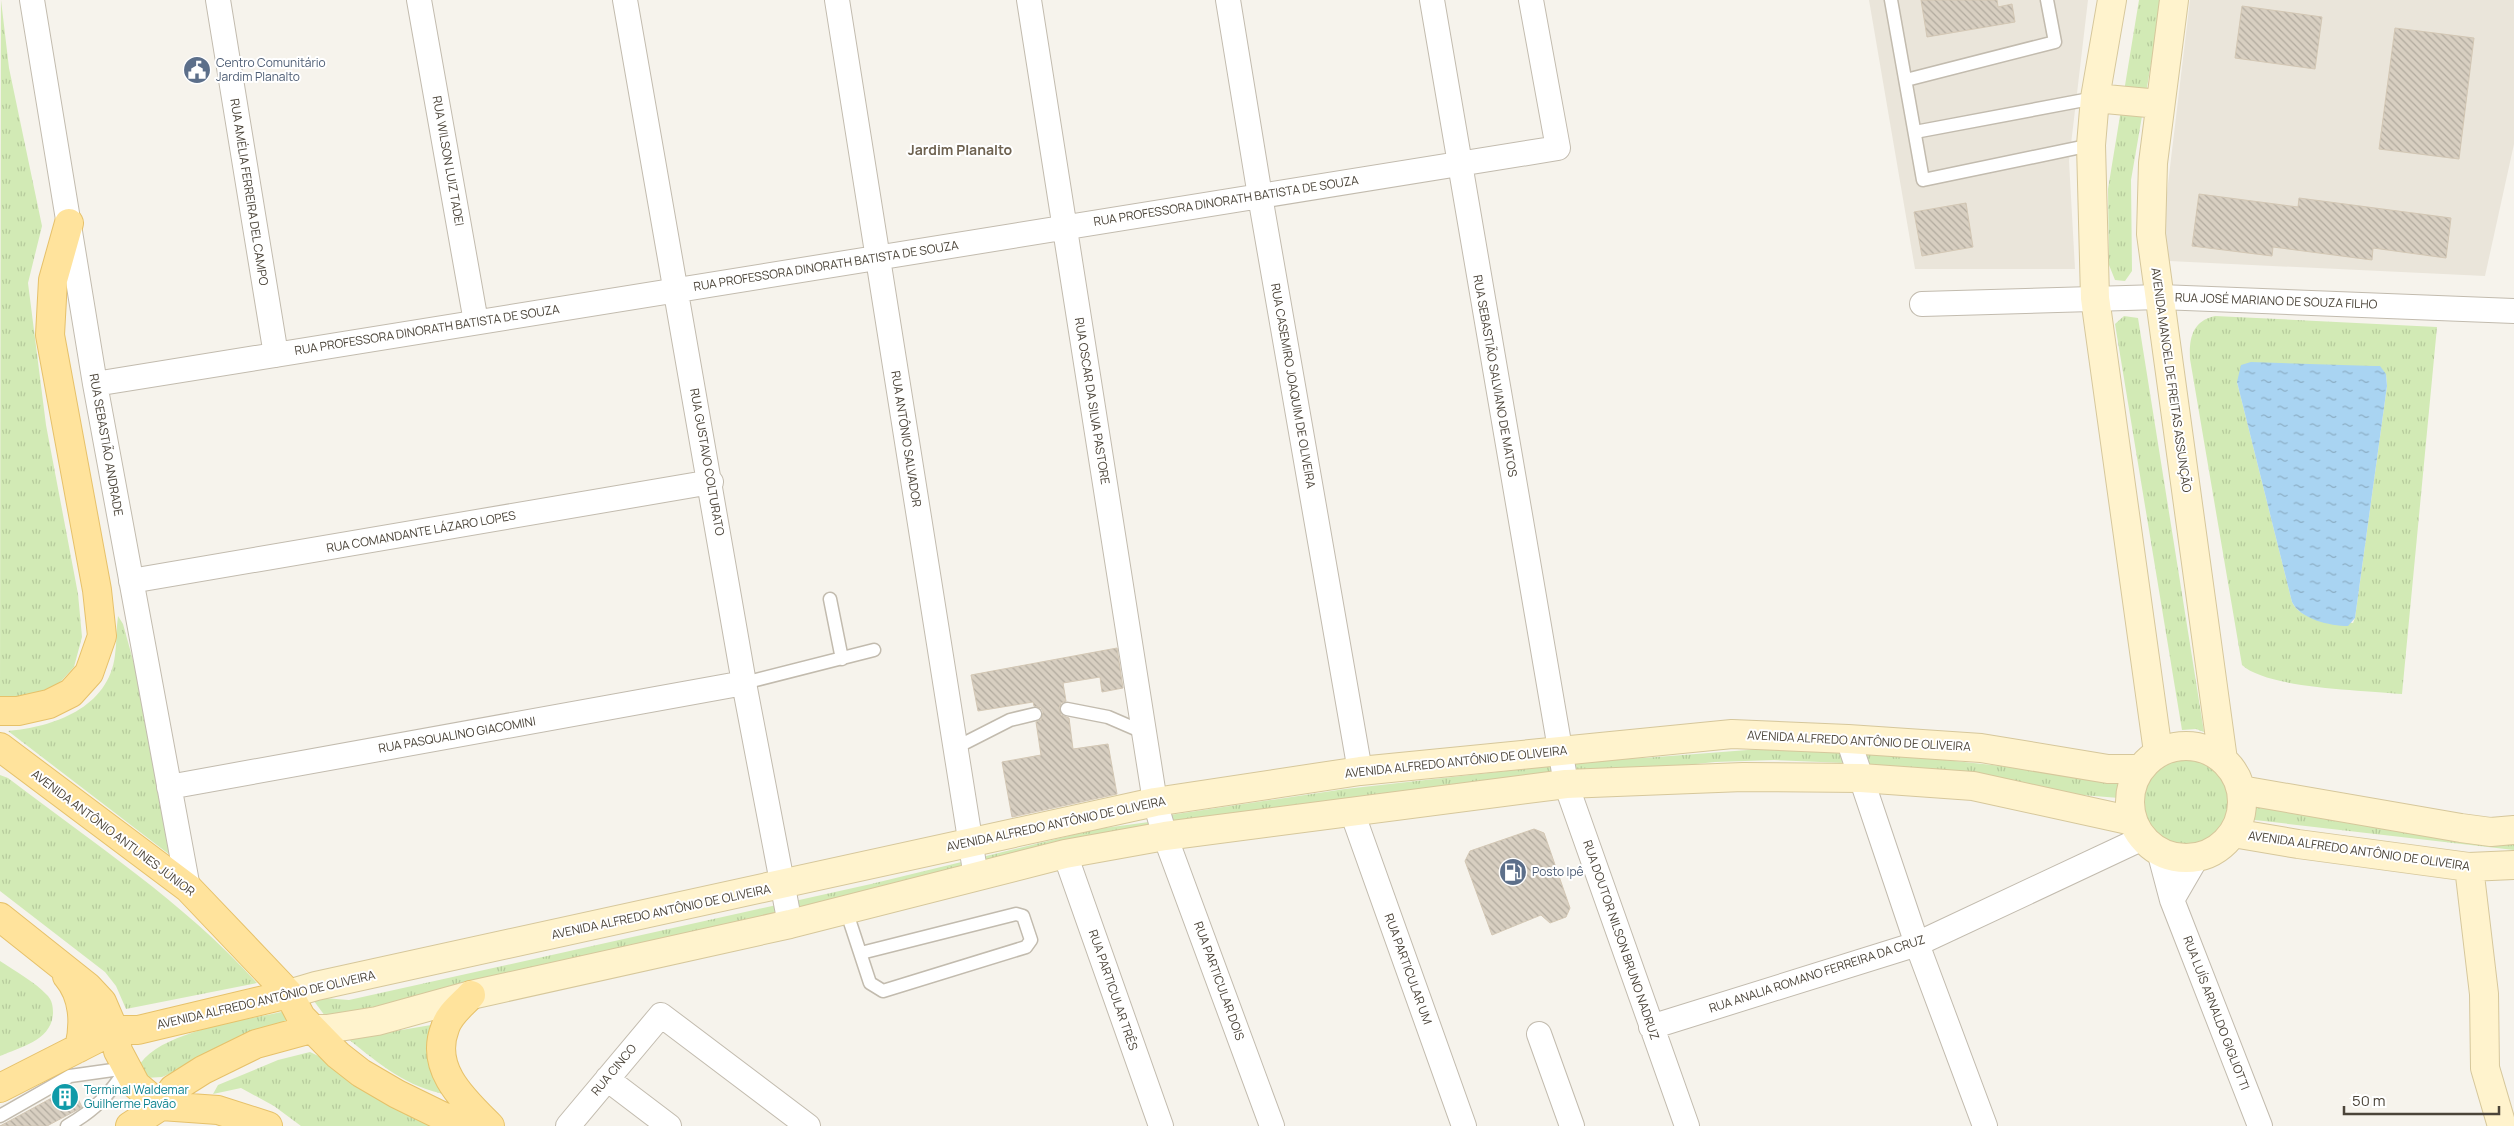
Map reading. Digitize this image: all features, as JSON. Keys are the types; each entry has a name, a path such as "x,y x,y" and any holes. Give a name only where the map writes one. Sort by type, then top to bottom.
{"main road":[{"path":"2112,0 2095,98 2090,145 2095,298 2149,760"},
{"name":"AVENIDA MANOEL DE FREITAS ASSUNÇÃO","path":"2174,0 2159,104 2153,163 2151,234 2223,760"},
{"path":"2095,98 2159,104"},
{"path":"0,711 18,711 49,704 71,693 89,673 102,636 97,590 50,335 53,280 69,223"},
{"name":"AVENIDA ALFREDO ANTÔNIO DE OLIVEIRA","path":"0,1088 114,1030 138,1030 316,986 1155,802 1360,771 1732,734 1848,739 1981,748 2108,769 2149,760"},
{"path":"130,1126 161,1106 173,1089 203,1070 256,1044 311,1029 327,1029 377,1021 471,995 790,924 1065,854 1165,836 1566,784 1743,777 1861,778 1973,786 2145,837 2174,857 2197,858 2218,849 2233,833 2241,812 2241,790 2237,778 2223,760 2206,749 2192,746 2177,746 2149,760 2133,780 2130,793 2145,837"},
{"name":"AVENIDA ANTÔNIO ANTUNES JÚNIOR","path":"0,747 188,888 289,994 301,1017 311,1029 361,1073 442,1116 473,1126"},
{"path":"2241,790 2460,828 2491,832 2514,830"},
{"name":"AVENIDA ALFREDO ANTÔNIO DE OLIVEIRA","path":"2233,833 2298,844 2469,867 2514,865"},
{"path":"2469,867 2484,994 2485,1068 2502,1126"},
{"path":"0,917 52,957 88,987 102,1002 114,1030 118,1051 136,1085 161,1106 218,1110 268,1126"},
{"path":"52,957 71,980 83,1009 82,1034 79,1048"},
{"path":"471,995 452,1014 444,1028 441,1048 444,1071 457,1092 490,1126"}],"street":[{"name":"RUA SEBASTIÃO ANDRADE","path":"32,0 95,384 188,888"},
{"name":"RUA AMÉLIA FERREIRA DEL CAMPO","path":"218,0 276,354"},
{"name":"RUA WILSON LUIZ TADEI","path":"419,0 476,322"},
{"name":"RUA GUSTAVO COLTURATO","path":"625,0 744,683 790,924"},
{"name":"RUA ANTÔNIO SALVADOR","path":"837,0 976,877"},
{"name":"RUA OSCAR DA SILVA PASTORE","path":"1029,0 1155,802"},
{"name":"RUA CASEMIRO JOAQUIM DE OLIVEIRA","path":"1228,0 1260,196 1360,771"},
{"name":"RUA SEBASTIÃO SALVIANO DE MATOS","path":"1432,0 1559,752"},
{"name":"RUA PROFESSORA DINORATH BATISTA DE SOUZA","path":"95,384 1558,148 1531,0"},
{"name":"RUA JOSÉ MARIANO DE SOUZA FILHO","path":"1922,304 2160,297 2514,311"},
{"name":"RUA COMANDANTE LÁZARO LOPES","path":"132,581 710,482"},
{"name":"RUA PASQUALINO GIACOMINI","path":"169,787 744,683"},
{"path":"1848,739 1917,944 1985,1126"},
{"name":"RUA DOUTOR NILSON BRUNO NADRUZ","path":"1559,752 1566,784 1687,1126"},
{"name":"RUA PARTICULAR DOIS","path":"1155,802 1165,836 1272,1126"},
{"name":"RUA PARTICULAR UM","path":"1352,812 1464,1126"},
{"name":"RUA LUÍS ARNALDO GIGLIOTTI","path":"2145,837 2172,900 2260,1126"},
{"name":"RUA ANALIA ROMANO FERREIRA DA CRUZ","path":"1651,1027 1917,944 2145,837"},
{"name":"RUA PARTICULAR TRÊS","path":"1065,854 1161,1126"},
{"path":"2172,900 2197,858"},
{"name":"RUA CINCO","path":"568,1126 661,1015 808,1126"},
{"path":"1539,1034 1572,1126"},
{"path":"607,1079 669,1126"}],"lane":[{"path":"1891,0 1923,180 2090,145"},
{"path":"1906,80 2055,42 2047,0"},
{"path":"1915,132 2095,98"},
{"path":"830,599 842,659"},
{"path":"744,683 874,650"},
{"path":"1067,709 1108,717 1145,733"},
{"path":"955,748 1010,720 1035,714"},
{"path":"846,910 870,983 883,991 1026,947 1031,940 1023,916 1016,914 861,953"},
{"path":"0,1116 70,1076 127,1068"},
{"path":"67,1126 89,1113 111,1092 127,1068"}],"shaded area":[{"path":"1869,0 2088,0 2069,161 2075,269 1915,269"},
{"path":"2190,0 2514,0 2514,144 2485,276 2169,261 2162,234"}],"green space":[{"path":"1,0 9,68 42,226 28,283 46,425 78,594 82,637 74,667 52,691 18,700 0,700"},
{"path":"2139,0 2162,0 2131,180 2132,271 2125,281 2115,280 2109,265 2108,189"},
{"path":"2124,316 2138,318 2204,732 2196,729 2182,730 2115,324"},
{"path":"2215,316 2437,327 2402,694 2294,684 2255,673 2242,665 2190,359 2191,338 2201,322","holes":["2386,374 2387,386 2355,618 2353,623 2310,617 2296,609 2292,602 2237,382"]},
{"path":"118,616 123,624 136,671 170,855 8,731 43,725 60,719 90,701 102,689 111,673 115,655"},
{"path":"1836,743 1845,763 1774,760 1715,762 1575,777 1575,760 1644,758"},
{"path":"1860,751 2125,779 2119,798 2057,793 1862,767"},
{"path":"2187,754 2205,758 2220,768 2230,783 2234,801 2230,819 2220,834 2205,844 2187,848 2169,844 2154,834 2144,819 2140,801 2144,783 2154,768 2169,758"},
{"path":"1551,766 1559,773 1172,827 1170,815 1345,789"},
{"path":"0,775 8,778 169,900 200,926 257,983 126,1009 116,986 105,972 0,891"},
{"path":"2248,803 2514,838 2514,850 2246,819"},
{"path":"1149,822 1148,829 328,1020 311,997 349,1000 871,884 1097,829"},
{"path":"0,961 42,990 51,1001 53,1013 47,1030 41,1036 26,1046 0,1056"},
{"path":"291,1010 294,1021 162,1077 145,1078 138,1068 148,1055 184,1036 206,1028"},
{"path":"437,1024 448,1095 419,1087 407,1081 383,1066 348,1039"},
{"path":"310,1052 331,1062 436,1126 301,1126 274,1106 241,1088 213,1094 218,1085 278,1060"}],"water":[{"path":"2251,362 2380,366 2386,374 2387,386 2355,618 2348,626 2324,623 2308,617 2296,608 2292,602 2237,382 2241,365"}],"building":[{"path":"1921,0 1997,0 1998,7 2012,4 2015,22 1927,37"},
{"path":"2242,6 2322,17 2315,69 2235,58"},
{"path":"2395,28 2474,38 2459,159 2379,149"},
{"path":"2199,194 2298,207 2299,198 2451,218 2446,258 2373,248 2372,260 2273,247 2272,256 2192,246"},
{"path":"1966,203 1973,247 1922,256 1914,212"},
{"path":"1117,648 1123,688 1102,692 1100,677 1063,683 1066,701 1061,703 1059,708 1061,715 1069,718 1073,749 1108,744 1117,794 1012,817 1002,762 1041,755 1036,722 1041,720 1043,712 1041,708 1034,706 1033,702 978,711 971,675"},
{"name":"Posto Ipê","path":"1534,829 1544,833 1570,908 1566,917 1550,923 1541,915 1492,935 1465,861 1470,851"},
{"name":"Terminal Waldemar Guilherme Pavão","path":"72,1087 82,1107 77,1110 47,1126 0,1126"}],"place":[{"name":"Centro Comunitário Jardim Planalto","path":"197,70"},
{"name":"Posto Ipê","path":"1513,872"},
{"name":"Terminal Waldemar Guilherme Pavão","path":"65,1097"}],"district":[{"name":"Jardim Planalto","path":"960,150"}]}
